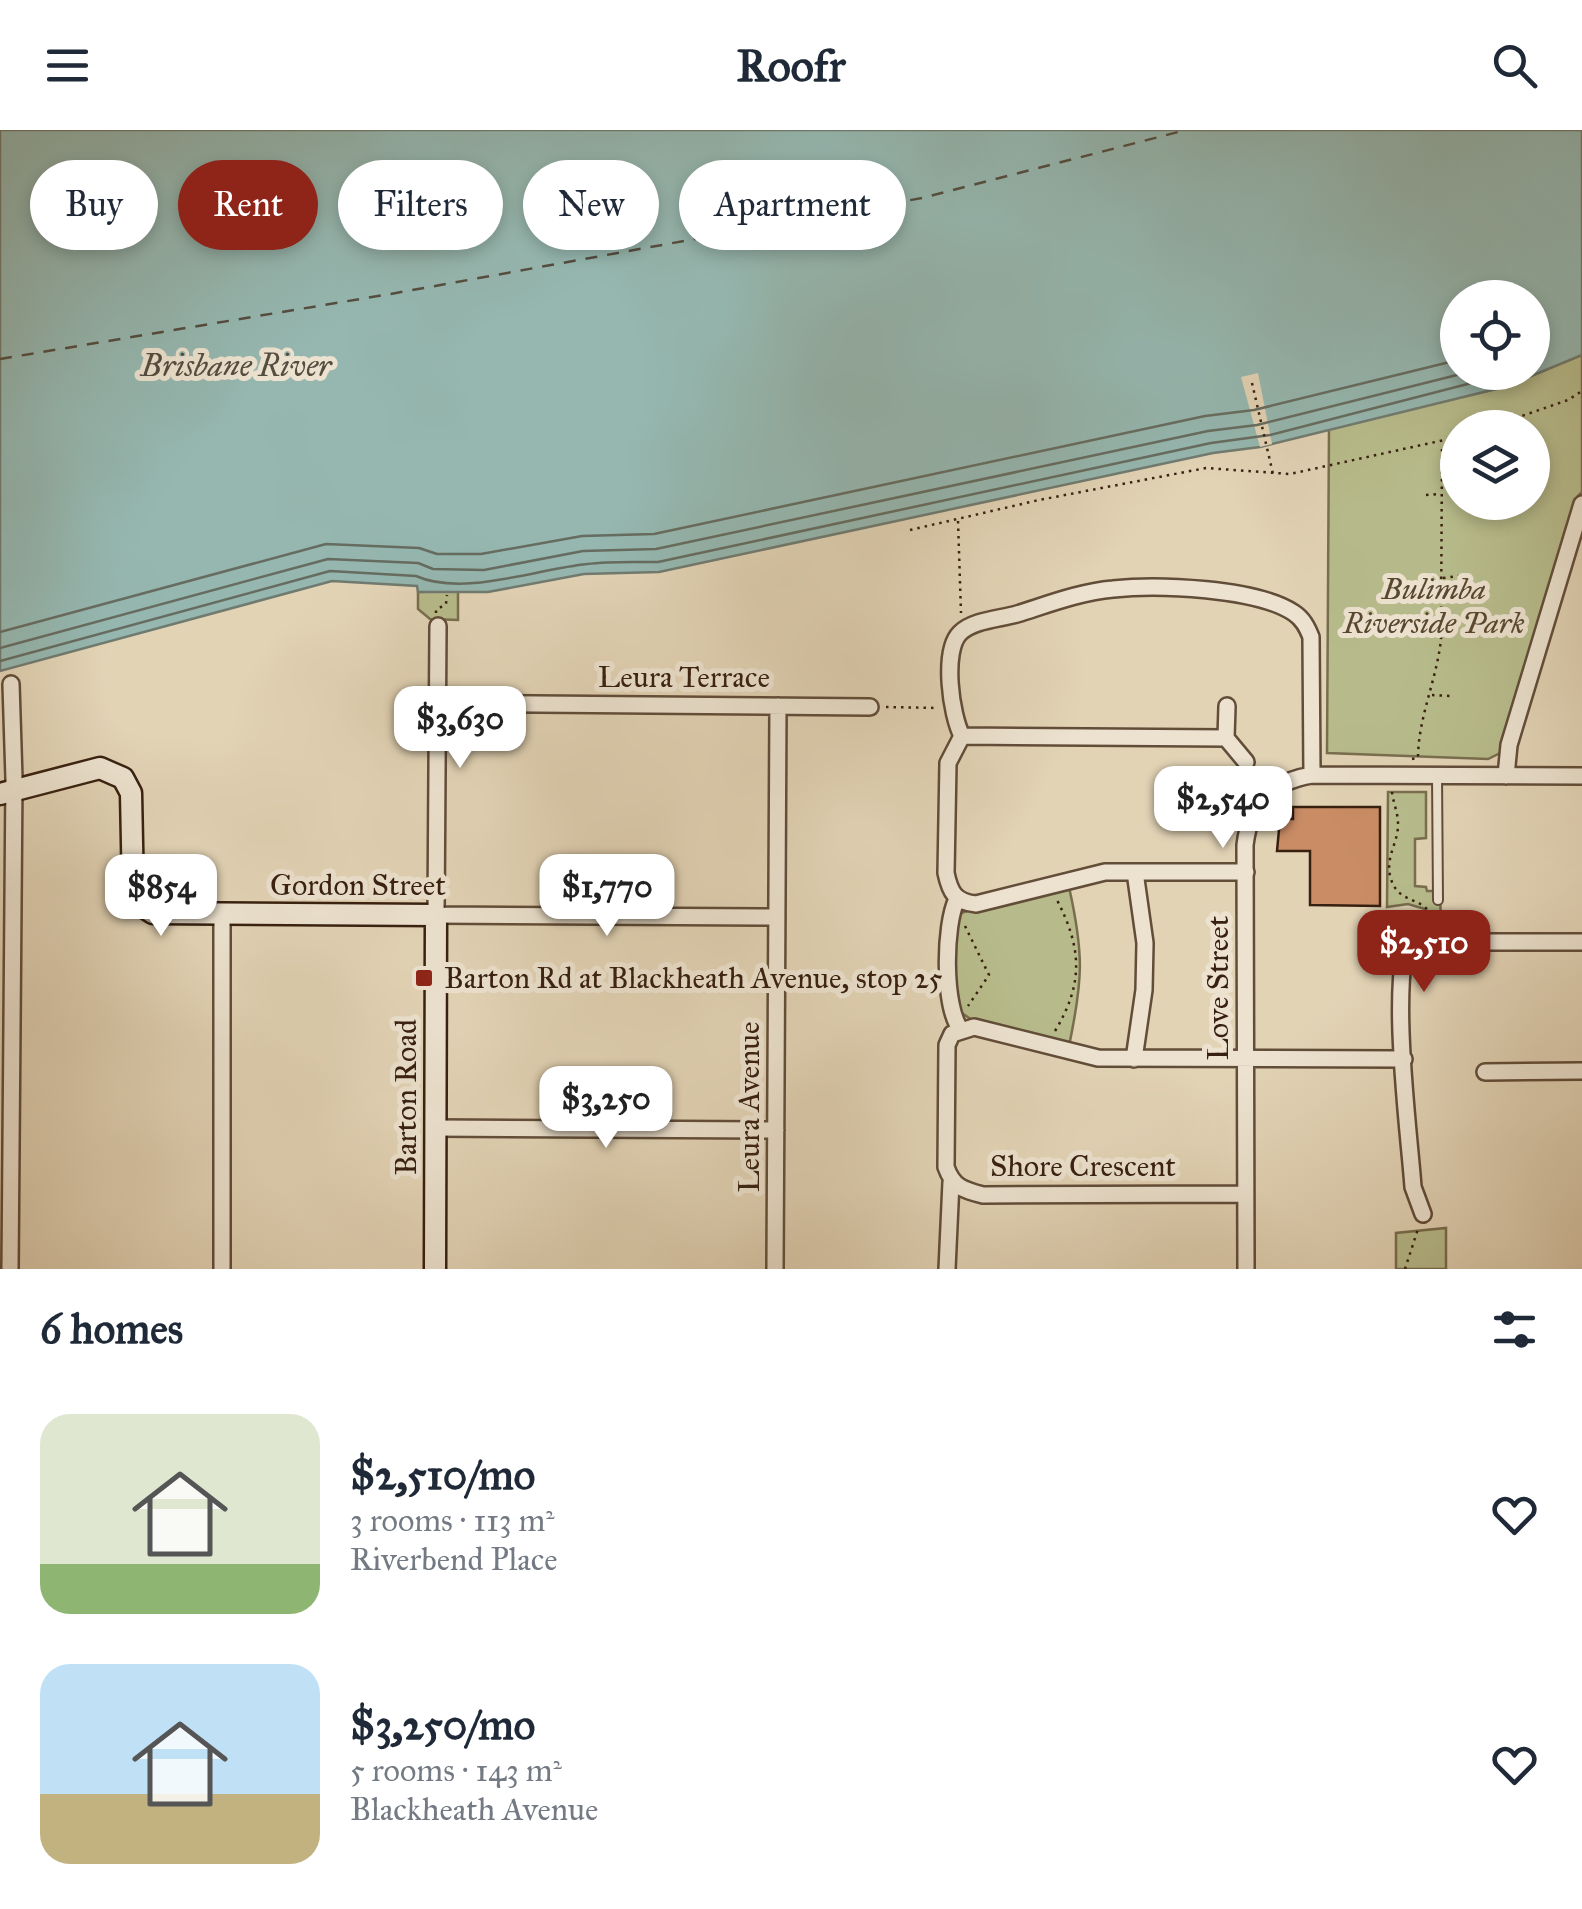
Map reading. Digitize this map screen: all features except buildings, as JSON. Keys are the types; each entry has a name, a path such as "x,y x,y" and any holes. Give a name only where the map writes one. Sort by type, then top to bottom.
{"street":[{"path":"1506,776 1508,745 1582,504"},
{"path":"1246,872 1095,874 976,904 958,900 950,890 946,873 948,764 962,736 952,708 951,657 955,640 962,630 1060,599 1112,589 1164,587 1214,591 1291,610 1304,622 1311,637 1312,775"},
{"name":"Barton Road","path":"435,1269 438,620"},
{"path":"10,1269 6,792 11,684"},
{"name":"Leura Terrace","path":"438,703 870,707"},
{"name":"Leura Avenue","path":"775,1269 778,706"},
{"path":"1227,706 1226,738 1246,762"},
{"path":"962,736 1226,738"},
{"name":"Gordon Street","path":"6,792 100,768 118,774 130,793 133,893 139,904 161,914 777,917"},
{"name":"Love Street","path":"1246,1269 1246,872 1248,825 1254,808 1275,786 1312,775 1582,776"},
{"path":"1134,1059 1144,990 1144,943 1135,872"},
{"path":"958,900 950,916 949,1008 958,1027 974,1027 1098,1058 1404,1059"},
{"path":"222,915 222,1269"},
{"path":"1415,920 1407,932 1403,961 1404,1059 1413,1187 1423,1214"},
{"path":"1485,942 1582,942"},
{"name":"Shore Crescent","path":"958,1027 947,1045 946,1167 951,1182 962,1190 983,1196 1245,1194"},
{"path":"1485,1072 1582,1071"},
{"path":"436,1128 776,1130"},
{"path":"947,1269 951,1182"}],"lane":[{"path":"1437,775 1438,900"}],"path":[{"path":"1252,382 1274,475"},
{"path":"1539,410 1568,400 1582,390"},
{"path":"910,530 1038,500 1206,468 1274,475 1440,442"},
{"path":"1426,494 1440,494"},
{"path":"958,520 962,630"},
{"path":"1411,774 1411,759 1418,758 1441,639 1442,520"},
{"path":"1441,578 1465,576"},
{"path":"438,620 436,610 446,604 447,595"},
{"path":"1430,695 1450,696"},
{"path":"870,707 952,708"},
{"path":"1390,775 1399,821 1390,855 1391,881 1405,896 1432,912 1440,945"},
{"path":"1048,884 1073,934 1077,967 1073,996 1049,1046"},
{"path":"950,916 958,913 989,975 958,1027"},
{"path":"1403,961 1428,959 1440,945 1485,942"},
{"path":"1405,1269 1423,1214"}],"green space":[{"name":"Bulimba Riverside Park","path":"1582,355 1582,492 1500,753 1488,759 1327,753 1329,428 1491,390 1550,390 1550,368"},
{"path":"458,591 458,620 430,619 418,609 418,592"},
{"path":"1388,792 1426,792 1426,838 1415,839 1415,886 1440,891 1441,924 1468,924 1467,957 1414,958 1415,945 1428,928 1425,909 1408,904 1387,907"},
{"path":"1069,887 1080,966 1069,1046 972,1020 953,1007 954,918 964,912"},
{"path":"1446,1228 1446,1269 1396,1269 1396,1233"}],"water":[{"name":"Brisbane River","path":"0,130 1582,130 1582,355 1550,368 1550,280 1440,280 1440,390 1492,390 1260,447 1213,453 659,572 584,574 488,592 418,592 417,586 332,581 0,671"}],"pier":[{"path":"1258,373 1272,444 1260,447 1241,377"}],"ferry route":[{"path":"0,359 396,293 922,198 1186,130"}],"place":[{"name":"Barton Rd at Blackheath Avenue, stop 25","path":"424,978"}]}
